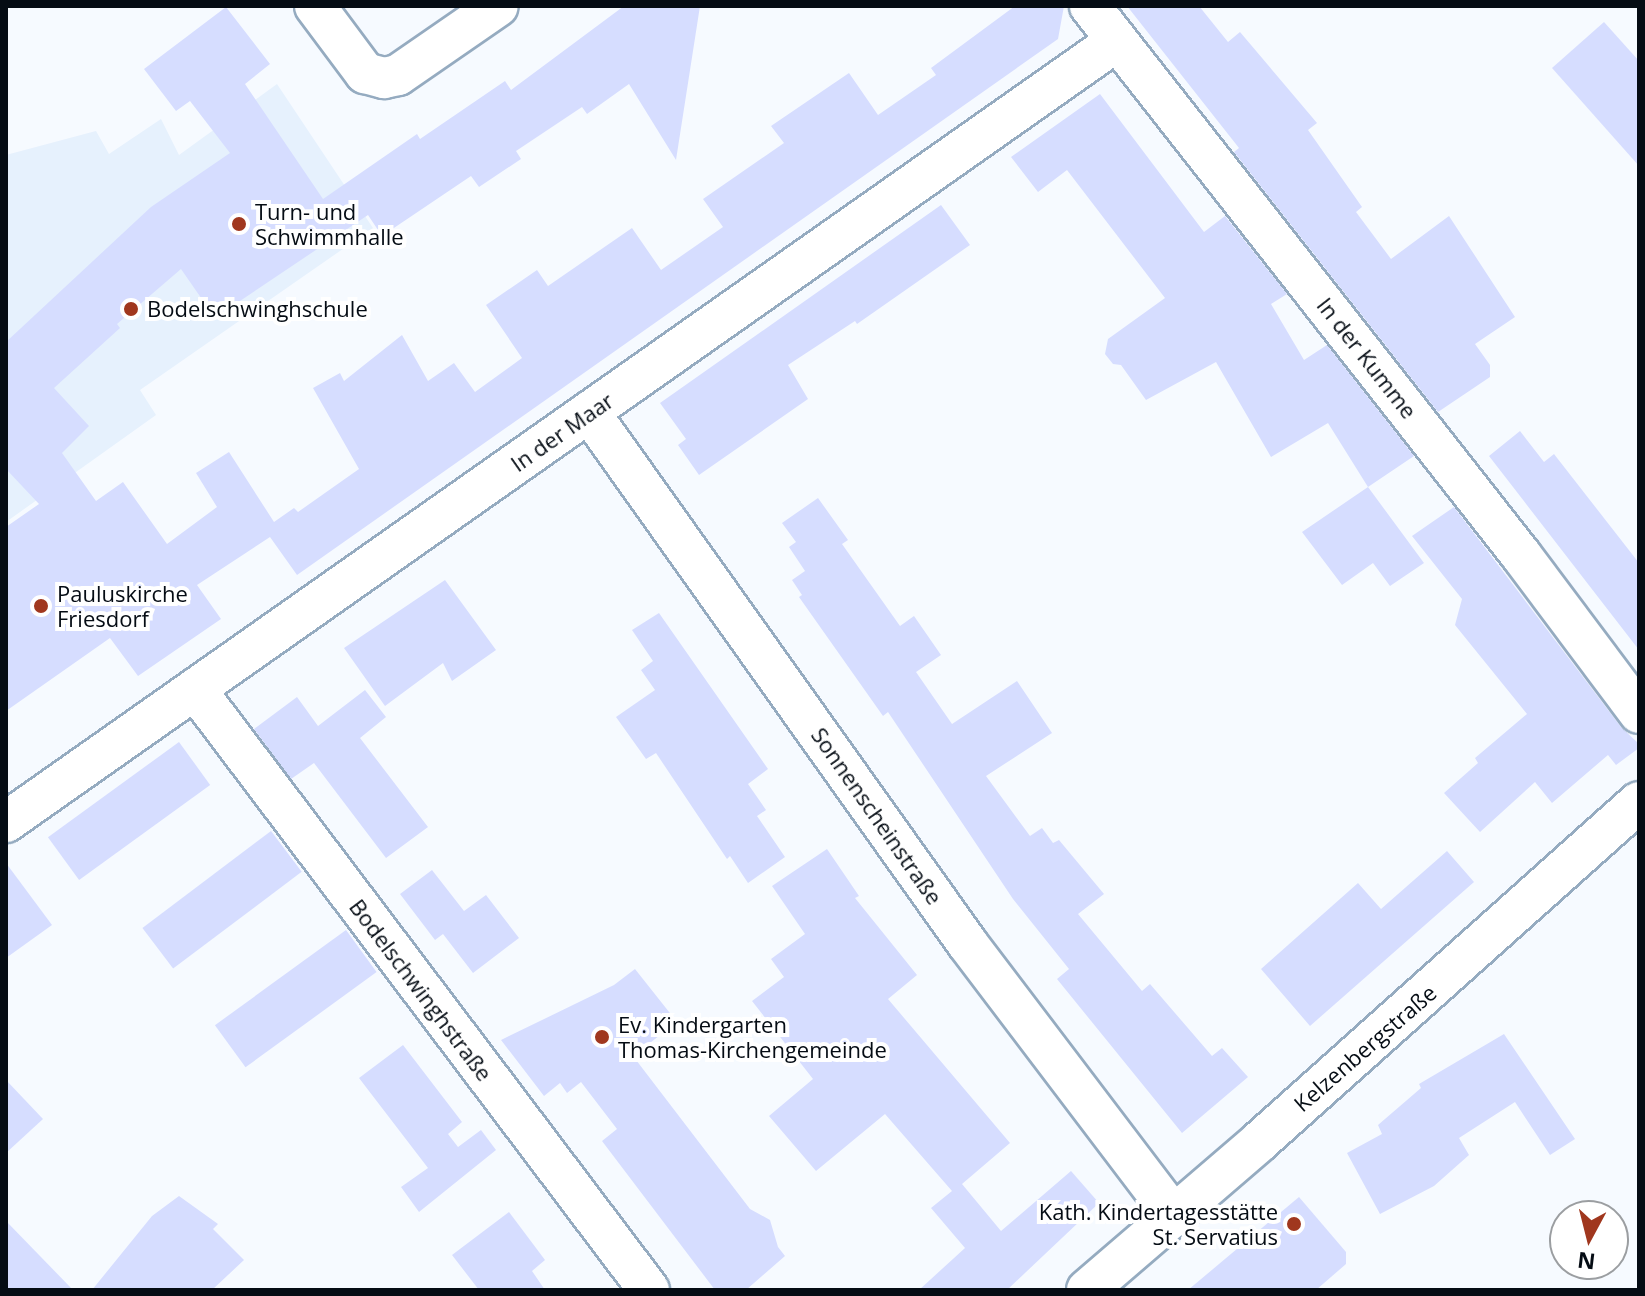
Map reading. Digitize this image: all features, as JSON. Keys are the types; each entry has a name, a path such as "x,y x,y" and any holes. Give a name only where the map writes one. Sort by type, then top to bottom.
{"street":[{"path":"315,6 365,73 384,78 398,75 498,6"},
{"name":"In der Kumme","path":"1090,6 1502,530 1639,713"},
{"name":"In der Maar","path":"6,822 1117,41"},
{"name":"Sonnenscheinstraße","path":"589,412 967,943 1173,1214"},
{"name":"Bodelschwinghstraße","path":"195,689 649,1290"},
{"name":"Kelzenbergstraße","path":"1087,1290 1463,962 1639,802"}],"shaded area":[{"name":"Bodelschwinghschule","path":"277,84 373,228 140,390 156,415 6,522 6,155 96,131 109,154 161,119 179,155"}],"building":[{"path":"624,6 700,6 676,160 629,84 587,114 582,107 516,151 521,159 479,187 471,176 382,236 368,215 219,315 210,303 206,305 181,269 117,324 120,328 54,388 89,426 62,453 96,501 123,482 167,544 217,507 196,473 229,452 274,522 294,508 298,512 359,469 313,388 340,373 344,381 402,335 428,381 454,363 475,392 522,358 486,305 537,270 548,286 632,228 661,270 723,227 703,199 784,143 771,126 849,73 878,115 936,75 931,68 1015,6 1064,6 1058,39 297,575 270,537 197,585 221,619 138,676 110,638 6,711 6,527 39,504 6,469 6,342 151,207 230,153 190,101 176,111 144,69 226,7 270,64 245,84 323,199 417,134 420,139 505,81 511,90"},
{"path":"1127,6 1199,6 1228,42 1240,32 1317,123 1308,130 1362,207 1356,212 1391,259 1449,216 1515,317 1475,344 1490,365 1490,377 1438,412 1234,152 1239,148"},
{"path":"1604,22 1639,61 1639,166 1552,68"},
{"path":"1100,94 1204,232 1225,216 1287,294 1271,304 1304,360 1327,345 1414,456 1368,487 1328,423 1271,457 1216,362 1146,400 1121,365 1113,364 1105,354 1108,339 1165,298 1067,170 1038,192 1011,157"},
{"path":"941,205 970,245 857,324 855,321 788,365 808,399 699,475 678,445 686,439 660,403"},
{"path":"1520,431 1544,462 1554,454 1639,563 1639,650 1489,456"},
{"path":"1368,487 1424,563 1390,586 1373,563 1342,585 1302,532"},
{"path":"818,498 848,540 842,544 900,626 914,616 941,655 916,672 952,724 1017,681 1052,733 986,776 1030,836 1042,828 1053,843 1059,840 1104,894 1078,914 1142,991 1150,984 1212,1056 1222,1048 1248,1077 1182,1133 1057,979 1069,969 1013,899 888,712 883,716 799,597 802,595 792,580 805,571 789,547 796,542 782,523"},
{"path":"1454,507 1621,727 1639,744 1639,748 1616,765 1608,755 1552,803 1535,782 1480,832 1444,793 1478,763 1475,758 1527,714 1455,625 1462,599 1412,536"},
{"path":"445,580 496,650 452,681 443,663 385,706 344,648"},
{"path":"659,613 768,769 748,784 766,810 757,816 785,857 748,883 730,856 727,859 656,753 646,759 616,717 655,690 641,670 653,661 632,630"},
{"path":"365,690 386,717 360,738 428,827 386,858 314,763 291,779 254,729 297,697 318,726"},
{"path":"179,742 210,785 79,880 48,837"},
{"path":"271,831 302,872 173,969 142,928"},
{"path":"827,849 859,896 855,898 917,975 888,999 1010,1143 962,1184 1001,1231 1071,1171 1099,1203 1007,1290 919,1290 965,1248 931,1208 952,1191 885,1114 816,1171 769,1116 813,1079 752,1001 784,977 771,959 805,934 772,886"},
{"path":"1447,851 1474,882 1310,1026 1261,969 1358,883 1381,909"},
{"path":"6,863 52,925 6,958"},
{"path":"432,870 464,911 486,895 519,938 473,973 443,934 435,940 400,894"},
{"path":"346,930 377,972 246,1067 215,1025"},
{"path":"635,969 677,1022 633,1056 750,1209 770,1220 778,1247 785,1256 746,1290 715,1290 602,1141 617,1129 581,1082 567,1093 560,1083 544,1096 501,1040 614,985"},
{"path":"1504,1034 1575,1139 1550,1155 1515,1102 1459,1138 1469,1155 1434,1186 1380,1214 1347,1153 1382,1134 1378,1125 1421,1088 1419,1084"},
{"path":"403,1045 462,1122 448,1134 458,1147 481,1130 496,1150 419,1212 401,1187 428,1168 359,1078"},
{"path":"6,1080 43,1119 6,1153"},
{"path":"179,1196 218,1224 213,1229 244,1260 212,1290 92,1290 152,1216"},
{"name":"Kath. Kindertagesstätte St. Servatius","path":"1299,1197 1346,1252 1346,1264 1316,1290 1188,1290"},
{"path":"509,1212 545,1260 532,1271 545,1290 479,1290 452,1255"},
{"path":"6,1221 73,1290 6,1290"}],"place":[{"name":"Turn- und Schwimmhalle","path":"239,224"},
{"name":"Bodelschwinghschule","path":"131,309"},
{"name":"Pauluskirche Friesdorf","path":"41,606"},
{"name":"Ev. Kindergarten Thomas-Kirchengemeinde","path":"602,1037"},
{"name":"Kath. Kindertagesstätte St. Servatius","path":"1294,1224"}]}
